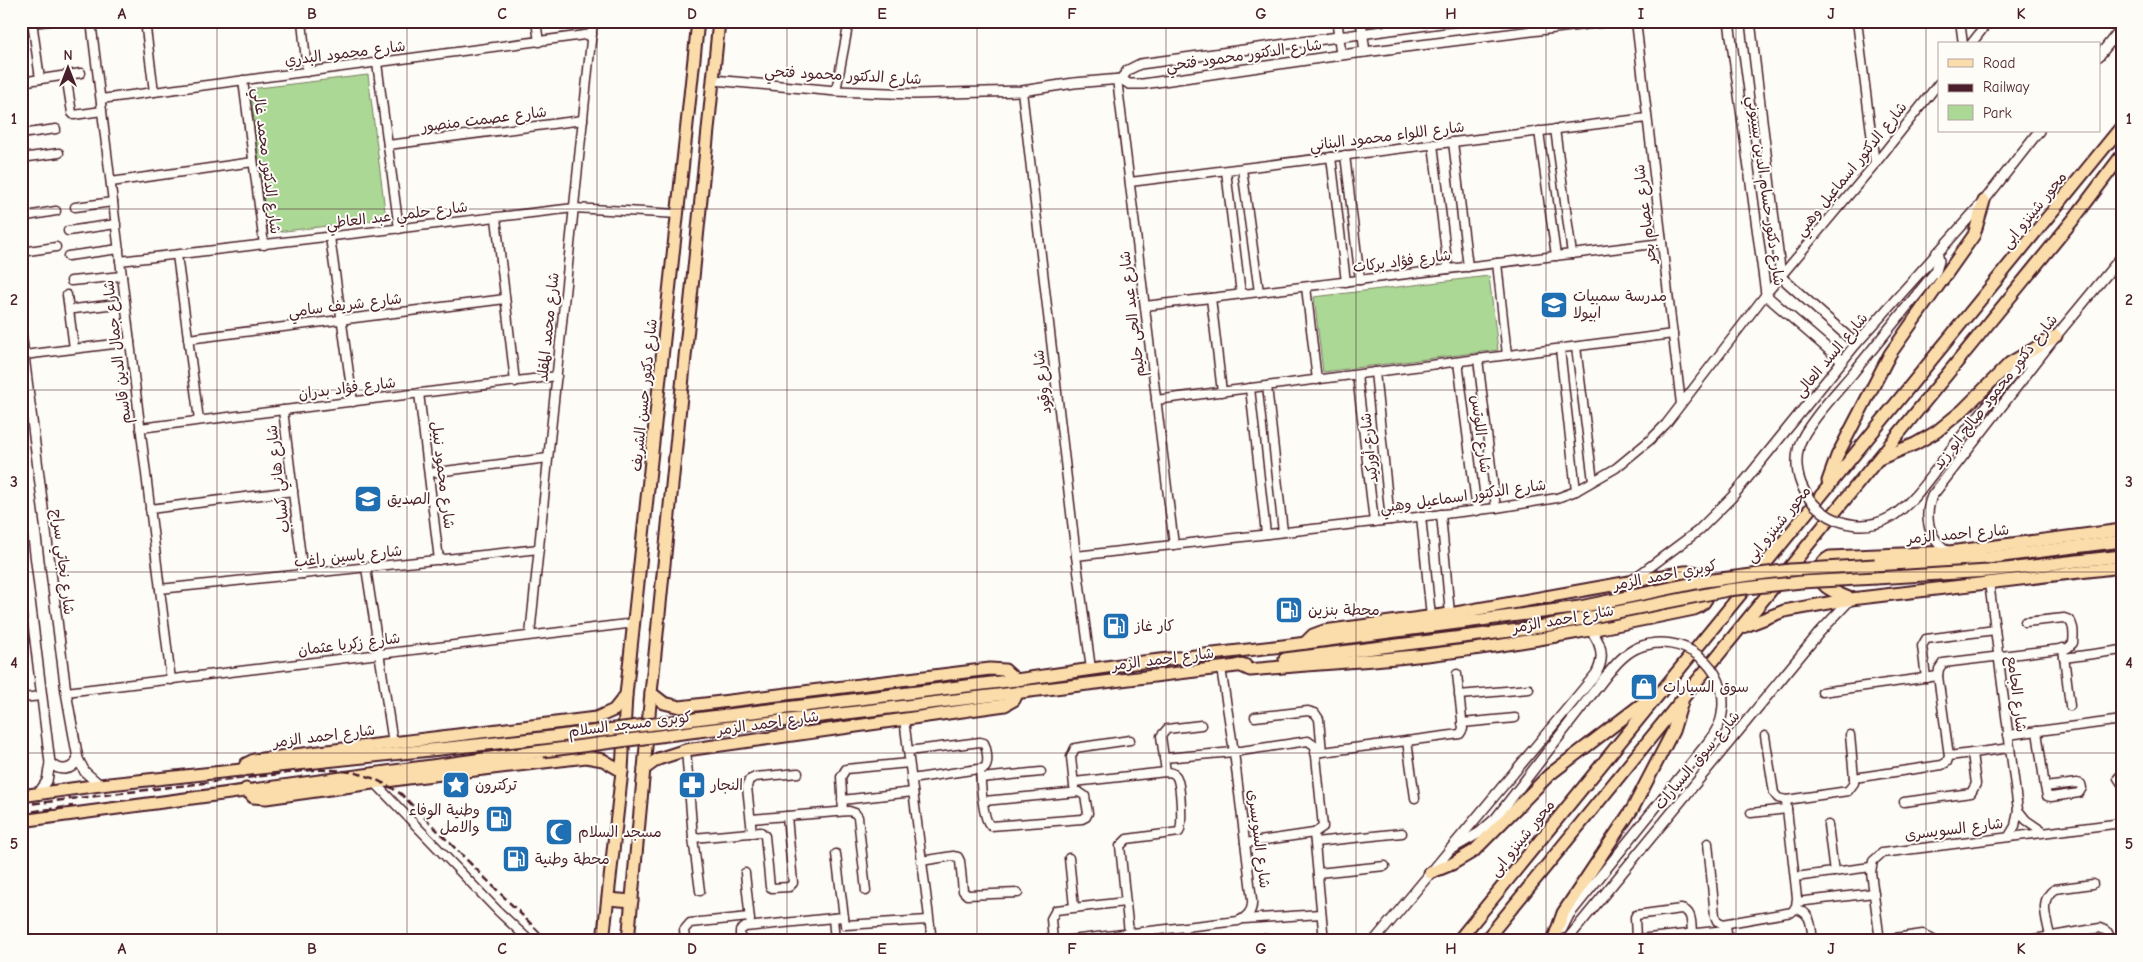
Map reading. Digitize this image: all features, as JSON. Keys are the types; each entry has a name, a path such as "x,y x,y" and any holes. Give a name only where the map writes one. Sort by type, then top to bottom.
{"main road":[{"name":"شارع دكتور حسن الشريف","path":"603,941 622,771 626,695 698,21"},
{"path":"628,941 650,693 719,21"},
{"name":"محور شينزو ابى","path":"1458,941 2122,126"},
{"path":"684,155 706,156"},
{"path":"1485,941 2073,220 2122,155"},
{"path":"1826,487 1837,456 1883,365 1974,235 1984,201"},
{"path":"671,279 692,282"},
{"path":"1878,460 1915,444 1940,429 1963,410 2010,362 2053,340"},
{"name":"شارع احمد الزمر","path":"1851,599 1826,588 1821,582 1820,570 1823,562 1830,557 1949,552 2122,530"},
{"name":"كوبري احمد الزمر","path":"1305,643 1580,607 1663,588 1790,570 1987,558 2122,541"},
{"name":"كوبري احمد الزمر","path":"1239,665 1527,628 1728,590 1801,582 1969,572 2122,556"},
{"path":"1742,627 1784,611 1851,599 2122,567"},
{"name":"شارع احمد الزمر","path":"644,769 658,759 686,750 1006,705 1014,700 1018,692 1239,665 1250,670 1449,653 1591,631 1694,609 1707,599 1709,588 1701,574 1690,571 1450,614 1324,631 1313,635 1305,643 1016,680 1005,670 990,669 690,705 669,705 650,693"},
{"name":"كوبرى مسجد السلام","path":"244,770 543,738 1016,680"},
{"path":"1430,873 1452,864 1474,851 1549,776 1663,688"},
{"name":"كوبرى مسجد السلام","path":"246,789 1018,692"},
{"name":"شارع احمد الزمر","path":"21,796 244,770 246,764 251,761 590,719 608,713 619,706 626,695"},
{"path":"1553,941 1563,913 1633,808 1673,732 1682,699"},
{"path":"686,750 678,735 678,724 682,713 690,705"},
{"path":"586,757 596,748 599,739 596,726 590,719"},
{"path":"21,821 246,789 253,798 259,799 586,757 603,760 622,771"},
{"path":"608,899 632,901"}],"street":[{"path":"40,79 32,22 49,21"},
{"name":"شارع جمال الدين قاسم","path":"91,21 171,680"},
{"path":"145,21 154,92"},
{"path":"302,21 307,72"},
{"path":"536,21 539,42"},
{"name":"شارع محمد المقلد","path":"530,635 593,21"},
{"path":"836,91 849,21"},
{"path":"1337,21 1341,55"},
{"path":"1361,21 1365,52"},
{"name":"شارع الدكتور محمود فتحي","path":"1119,79 1128,70 1140,64 1456,21"},
{"name":"شارع الدكتور محمود فتحي","path":"713,80 836,91 941,94 1022,91 1119,79 1129,84 1143,84 1341,55 1612,21"},
{"name":"شارع عصام بحر","path":"1636,21 1681,404"},
{"name":"شارع دكتور حسام الدين بسيوني","path":"1729,21 1766,294 1842,361"},
{"name":"شارع دكتور حسام الدين بسيوني","path":"1750,21 1781,276 1856,344"},
{"path":"1856,21 1875,164"},
{"path":"1960,21 1963,42"},
{"path":"1972,42 1989,21"},
{"path":"2100,55 2122,28"},
{"name":"شارع محمود البدري","path":"100,99 592,34"},
{"path":"377,63 399,229"},
{"path":"21,82 81,73"},
{"path":"66,76 72,113 74,115 102,111"},
{"name":"شارع عبد الحى حليم","path":"1119,79 1174,545"},
{"name":"شارع الدكتور محمد غالي","path":"243,80 264,245"},
{"name":"شارع الدكتور اسماعيل وهبي","path":"1076,556 1496,508 1557,498 1576,491 1634,454 1655,434 1681,404 1766,294 1875,164 1938,84"},
{"name":"شارع وقود","path":"1022,91 1091,669"},
{"name":"شارع اللواء محمود البناني","path":"1130,182 1647,118"},
{"name":"شارع عصمت منصور","path":"388,145 583,120"},
{"path":"21,134 56,129"},
{"path":"1555,129 1572,254"},
{"path":"1539,131 1556,256"},
{"name":"شارع السد العالى","path":"1630,582 1698,531 1732,498 1856,344 1984,201 2038,132"},
{"path":"1454,142 1468,267"},
{"path":"1433,144 1448,269"},
{"path":"21,158 59,153"},
{"path":"1345,155 1360,280"},
{"path":"1331,157 1346,282"},
{"path":"111,182 253,162"},
{"path":"1242,169 1259,292"},
{"path":"1226,171 1241,294"},
{"path":"75,207 113,202"},
{"name":"شارع حلمي عبد العاطي","path":"120,261 574,208 678,214"},
{"path":"21,217 56,211"},
{"path":"496,218 515,382"},
{"path":"68,231 116,224"},
{"path":"330,237 352,402"},
{"name":"شارع فؤاد بركات","path":"1145,306 1662,243"},
{"path":"21,252 56,247"},
{"path":"68,256 119,249"},
{"path":"1937,252 1939,261 1936,271 1803,436 1798,452 1797,470 1801,486 1810,502 1823,514 1838,522 1855,525 1873,524 1889,518 1909,502 2018,368 2053,340"},
{"path":"176,255 199,420"},
{"name":"شارع دكتور محمود صالح ابو زيد","path":"1949,552 1935,540 1929,527 1927,514 1932,496 2053,340 2122,256"},
{"path":"1497,263 1507,355"},
{"path":"71,281 122,276"},
{"path":"1306,286 1317,380"},
{"path":"67,295 74,348"},
{"path":"1211,298 1222,392"},
{"name":"شارع شريف سامي","path":"188,339 505,299"},
{"path":"74,308 125,303"},
{"name":"شارع نجاتي سراج","path":"21,332 66,692 78,759 85,772 100,786"},
{"path":"1156,400 1673,334"},
{"path":"24,355 130,342"},
{"path":"1576,347 1593,481"},
{"path":"1560,349 1576,491"},
{"name":"شارع اللوتس","path":"1478,359 1496,508"},
{"name":"شارع اللوتس","path":"1458,362 1477,510"},
{"name":"شارع أوركيد","path":"1375,372 1390,520"},
{"name":"شارع أوركيد","path":"1357,375 1374,522"},
{"name":"شارع فؤاد بدران","path":"140,428 557,376"},
{"path":"1268,386 1283,532"},
{"path":"1250,388 1266,534"},
{"name":"شارع محمود نبيل","path":"419,393 439,560"},
{"name":"شارع هاني كساب","path":"283,410 303,574"},
{"path":"429,473 548,458"},
{"path":"150,509 293,491"},
{"path":"1441,514 1450,614"},
{"path":"1421,516 1431,617"},
{"path":"21,526 50,763 47,781 38,794"},
{"name":"شارع ياسين راغب","path":"160,589 539,549"},
{"path":"366,568 381,654 393,743"},
{"name":"شارع الجامع","path":"1988,582 2018,810 2015,826 2009,836"},
{"name":"شارع سوق السيارات","path":"1566,941 1819,633 1851,599"},
{"path":"1854,778 1942,765 1947,762 1949,756 1938,676 1941,666 1947,661 2070,647 2073,643 2072,623 2069,619 2025,622"},
{"name":"شارع زكريا عثمان","path":"66,692 635,623"},
{"path":"1926,678 1922,646 1926,638 1995,630"},
{"path":"1374,941 1596,674 1601,663 1601,651 1598,640 1591,631"},
{"path":"1449,850 1479,833 1496,818 1606,676 1628,653 1648,644 1670,643 1680,645 1695,652 1708,663 1722,692 1720,725 1709,742 1569,915 1558,941"},
{"path":"2063,648 2070,706"},
{"path":"2064,658 2122,650"},
{"name":"شارع السويسرى","path":"1221,668 1234,752 1253,905 1251,911 1244,919"},
{"path":"1319,753 1460,734 1463,730 1457,674"},
{"path":"1822,692 1938,676"},
{"path":"1460,695 1530,689"},
{"path":"21,698 42,696"},
{"path":"1255,717 1308,711 1315,713 1319,719 1319,753 1324,823 1315,838 1324,941"},
{"path":"1462,723 1515,718"},
{"path":"904,719 932,941"},
{"path":"2008,735 2122,720"},
{"path":"1166,772 1161,736 1165,730 1201,725"},
{"path":"2037,731 2045,787"},
{"path":"1751,813 1844,793 1852,787 1854,778 1850,735"},
{"path":"1765,736 1774,793 1786,805 1795,877 1796,906"},
{"path":"1075,792 1071,757 1075,748 1130,740"},
{"path":"1164,758 1234,752 1308,741 1314,744 1319,753"},
{"path":"1407,741 1415,798"},
{"path":"908,751 982,742 986,747 987,764 985,768 911,779"},
{"path":"1949,756 2010,748"},
{"path":"686,750 693,838 700,891"},
{"path":"1904,802 1971,793 1976,784 1972,753"},
{"path":"50,763 57,768 66,769 73,766 78,759"},
{"path":"843,811 841,777 846,769 909,762"},
{"path":"980,769 986,821 993,827 1084,818 1088,813 1085,796 1082,792 984,801"},
{"path":"981,778 1041,772"},
{"path":"1074,782 1166,772 1173,773 1178,779 1182,827 1176,834 1127,839 1121,842 1120,849 1129,933"},
{"path":"752,833 747,786 749,780 755,777 798,773"},
{"path":"2122,774 2118,778 2122,784"},
{"path":"375,784 498,911 530,941"},
{"path":"842,800 913,792"},
{"path":"2018,810 2031,824 2042,831"},
{"path":"750,820 852,811 858,818 866,891"},
{"path":"693,838 761,832 764,836 770,887 791,886 793,883 787,816"},
{"name":"شارع السويسرى","path":"1871,867 1877,856 1887,851 2042,831 2122,823"},
{"path":"1828,825 1834,872"},
{"path":"1245,843 1402,833"},
{"path":"1708,843 1716,919 1726,926"},
{"path":"836,854 844,924 847,926 928,920"},
{"path":"921,861 953,856 958,857 963,891 967,896 1018,893"},
{"path":"1069,858 1074,907"},
{"path":"1318,873 1386,866"},
{"path":"1795,877 1871,867 1880,941 1922,934 1931,937 1935,941"},
{"path":"745,872 750,926"},
{"path":"2050,936 2045,906 2050,892 2055,889 2093,884"},
{"path":"1619,941 1692,933 1788,914 1796,906 1874,893"},
{"path":"1054,941 1052,915 1059,909 1125,902"},
{"path":"1796,906 1808,916 1813,941"},
{"path":"1636,939 1636,915 1681,909 1686,910 1689,914 1692,933"},
{"path":"1062,941 1244,919 1321,914"},
{"path":"685,941 685,928 690,923 749,917"},
{"path":"740,941 742,929 750,926 843,917"},
{"path":"833,918 835,941"},
{"path":"1726,926 1728,941"},
{"path":"2022,941 2100,928 2107,931 2112,941"},
{"path":"1252,941 1265,940"}],"green space":[{"path":"368,75 386,219 268,233 250,89"},
{"path":"1489,276 1498,350 1323,372 1314,297"}],"railway":[{"path":"21,805 312,770 337,770 359,774 380,781 401,794 548,941"},
{"path":"21,813 73,806"}],"place":[{"name":"مدرسة سمبيات ابيولا","path":"1554,305"},
{"name":"الصديق","path":"368,499"},
{"name":"محطة بنزين","path":"1289,610"},
{"name":"كار غاز","path":"1116,626"},
{"name":"سوق السيارات","path":"1644,687"},
{"name":"تركترون","path":"456,785"},
{"name":"النجار","path":"692,785"},
{"name":"وطنية الوفاء والامل","path":"499,819"},
{"name":"مسجد السلام","path":"559,832"},
{"name":"محطة وطنية","path":"516,859"}]}
